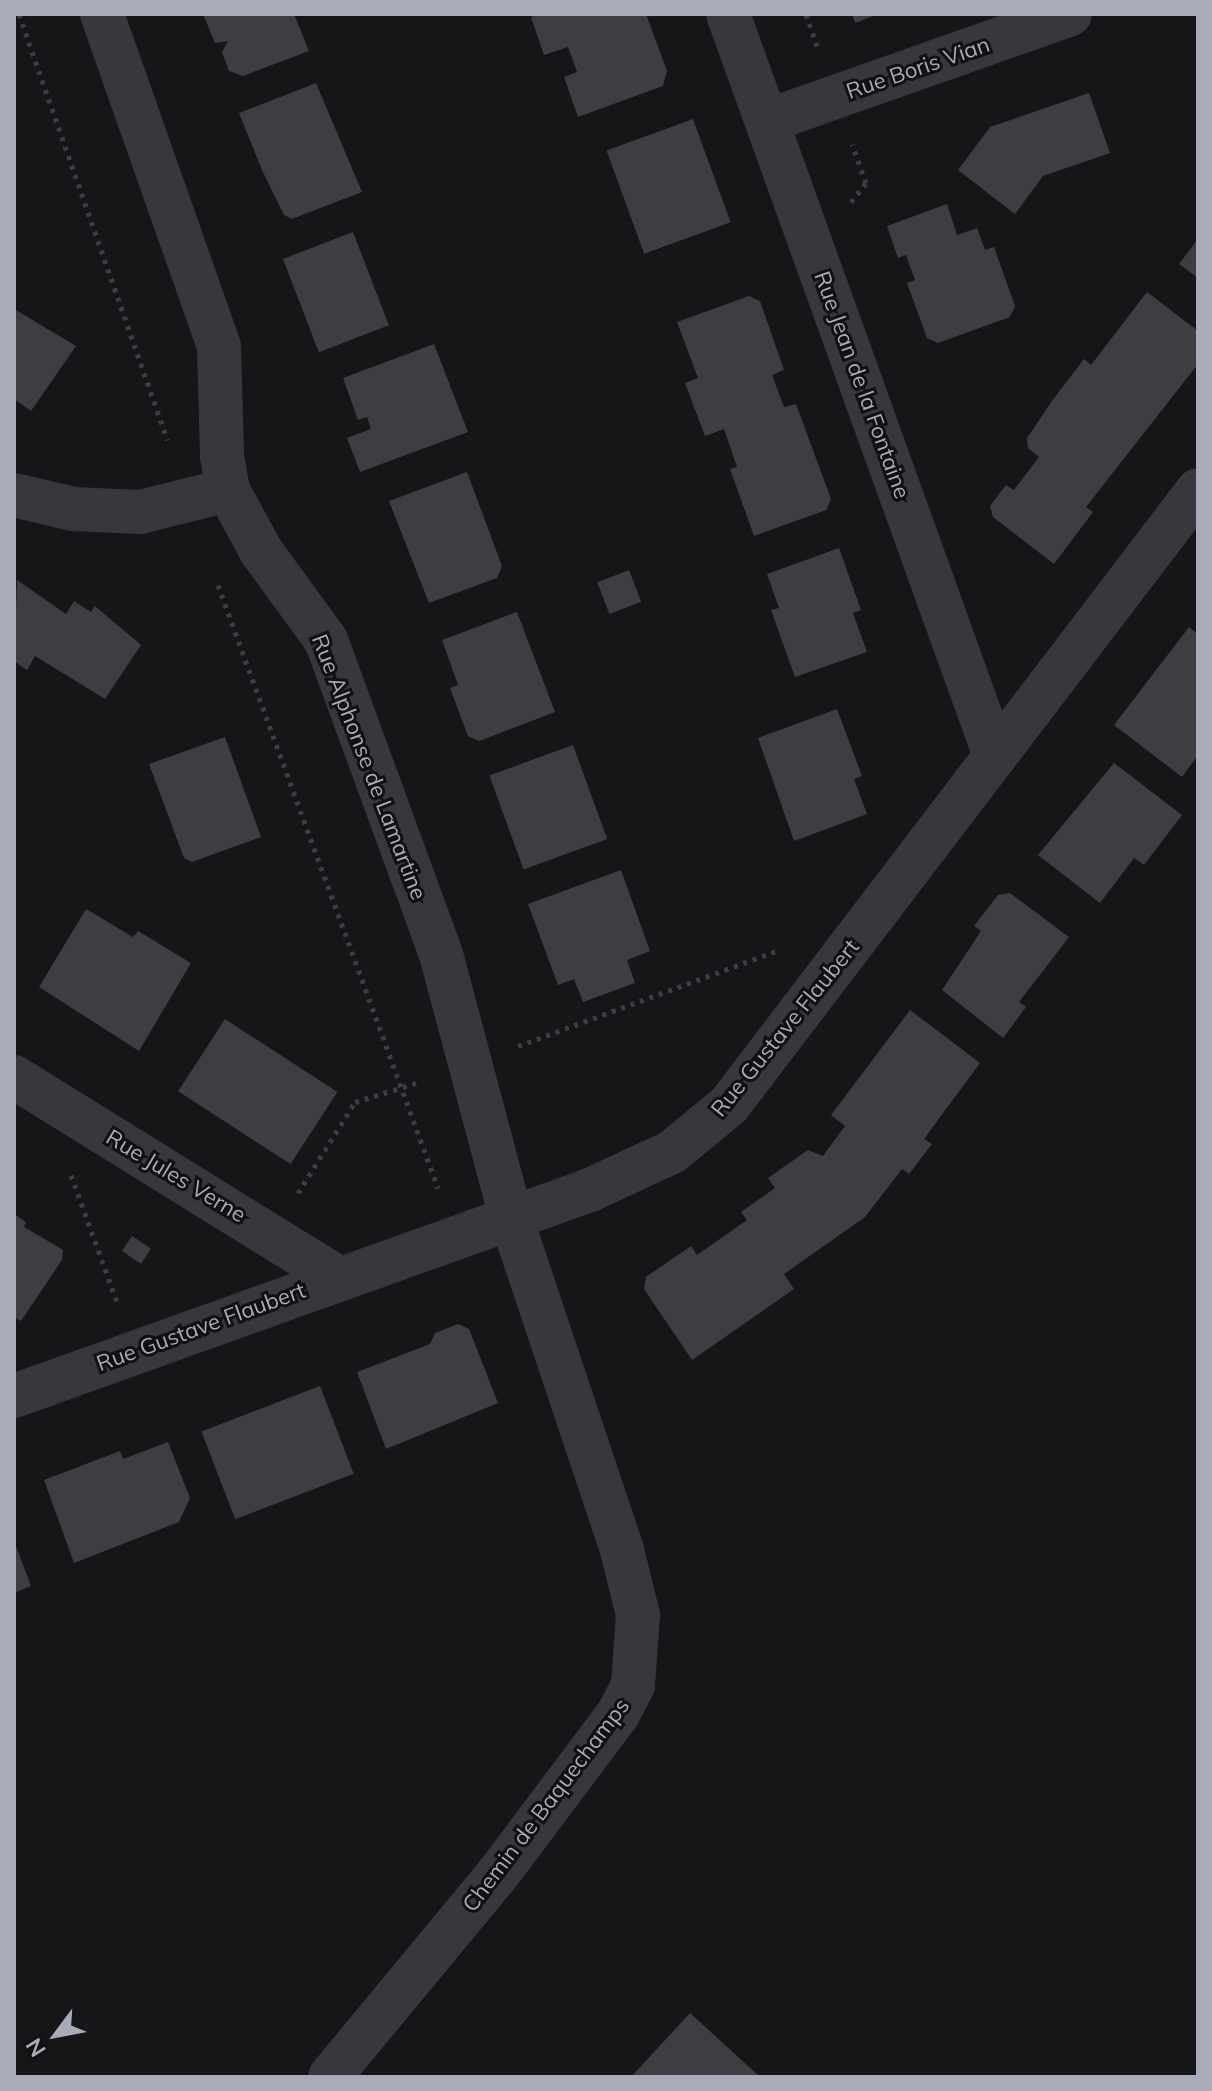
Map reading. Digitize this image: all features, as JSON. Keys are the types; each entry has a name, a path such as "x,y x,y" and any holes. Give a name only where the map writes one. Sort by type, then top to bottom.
{"street":[{"name":"Rue Alphonse de Lamartine","path":"102,14 219,347 222,456 208,497 261,551 326,640 441,954 511,1218"},
{"name":"Rue Jean de la Fontaine","path":"728,14 995,756"},
{"name":"Rue Boris Vian","path":"767,121 1070,14"},
{"name":"Rue Gustave Flaubert","path":"14,1396 337,1277 590,1190 672,1152 729,1105 1198,490"},
{"path":"14,495 112,512 165,510 208,497"},
{"name":"Rue Jules Verne","path":"14,1077 337,1277"},
{"name":"Chemin de Baquechamps","path":"330,2077 501,1870 618,1714 633,1685 638,1615 622,1550 511,1218"}],"path":[{"path":"19,14 208,497"},
{"path":"216,578 455,1235"},
{"path":"272,1235 355,1102 472,1063 806,941 840,962"},
{"path":"75,1114 60,1144 135,1351"}],"building":[{"path":"203,14 294,14 309,51 243,76 229,71 222,52 228,41 215,43"},
{"path":"539,14 646,14 667,71 663,86 578,117 564,77 577,72 568,47 544,55 531,17"},
{"path":"852,14 879,14 855,23"},
{"path":"316,83 362,192 292,219 284,215 239,113"},
{"path":"1089,93 1110,153 1043,176 1015,214 958,170 990,127"},
{"path":"693,119 731,222 644,254 607,150"},
{"path":"947,204 957,235 977,228 985,250 994,247 1015,306 1010,317 938,343 927,338 907,283 915,280 906,255 898,258 887,226"},
{"path":"353,232 389,325 319,352 283,259"},
{"path":"1198,239 1198,278 1179,264"},
{"path":"1147,292 1198,331 1198,364 1086,507 1093,512 1054,564 993,517 990,506 1006,485 1014,490 1039,457 1028,448 1027,438 1052,401 1084,359 1091,365"},
{"path":"749,296 760,301 784,370 772,375 784,407 796,404 831,499 826,510 754,536 730,469 737,467 724,429 705,436 685,383 698,378 677,322"},
{"path":"14,309 76,346 31,411 14,399"},
{"path":"434,344 468,432 360,472 347,438 371,429 367,417 358,420 343,378"},
{"path":"467,472 502,566 497,578 429,603 389,501"},
{"path":"839,548 861,610 853,613 867,652 795,677 771,610 779,608 767,574"},
{"path":"629,570 641,602 609,614 597,582"},
{"path":"17,580 66,614 74,601 91,612 95,606 141,645 105,699 35,656 27,670 14,661"},
{"path":"517,612 555,712 479,741 468,736 450,688 458,685 442,640"},
{"path":"1189,627 1198,634 1198,755 1182,777 1114,725"},
{"path":"837,709 862,776 854,779 867,814 794,841 758,738"},
{"path":"225,737 261,837 192,862 184,858 149,764"},
{"path":"573,745 607,839 524,869 489,775"},
{"path":"1114,763 1182,815 1144,865 1134,858 1100,903 1038,855"},
{"path":"621,870 650,951 627,960 635,983 583,1002 574,979 558,985 528,904"},
{"path":"1010,893 1069,937 1019,1002 1026,1007 1003,1038 942,990 981,931 974,926 998,895"},
{"path":"86,909 133,937 138,931 191,963 139,1051 39,987"},
{"path":"910,1010 980,1063 924,1139 932,1144 909,1174 902,1169 865,1217 784,1274 794,1289 692,1360 644,1289 646,1277 691,1246 697,1255 747,1220 741,1212 775,1188 768,1178 808,1150 823,1156 845,1126 831,1115"},
{"path":"225,1019 337,1092 291,1164 178,1091"},
{"path":"14,1214 26,1222 24,1227 63,1250 62,1260 21,1321 14,1317"},
{"path":"132,1236 151,1249 141,1264 122,1251"},
{"path":"458,1324 469,1329 498,1403 386,1449 357,1372 430,1344 435,1333"},
{"path":"320,1386 354,1474 235,1519 201,1432"},
{"path":"168,1442 190,1498 179,1522 74,1563 44,1480 120,1451 123,1459"},
{"path":"14,1541 31,1586 14,1593"},
{"path":"690,2013 760,2077 631,2077"}]}
